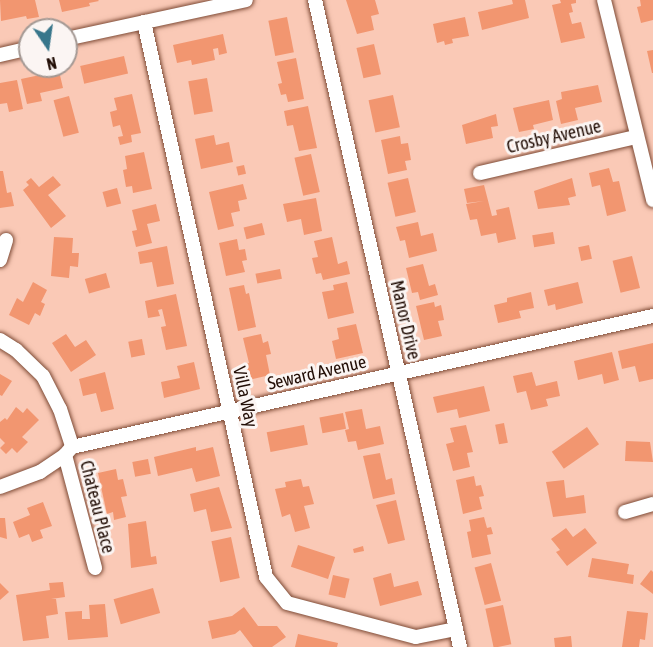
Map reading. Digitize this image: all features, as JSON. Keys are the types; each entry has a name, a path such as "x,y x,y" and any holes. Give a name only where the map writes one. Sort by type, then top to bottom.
{"street":[{"path":"78,36 246,0"},
{"name":"Manor Drive","path":"315,0 460,647"},
{"path":"604,0 653,200"},
{"name":"Villa Way","path":"144,22 266,577 287,603 416,637 456,629"},
{"path":"0,55 18,51"},
{"name":"Crosby Avenue","path":"480,173 636,137"},
{"path":"0,260 6,240"},
{"name":"Seward Avenue","path":"0,487 40,472 69,451 230,411 653,316"},
{"name":"Chateau Place","path":"0,340 16,350 43,376 60,409 94,568"},
{"path":"626,512 653,504"}],"building":[{"path":"0,0 35,0 39,17 27,18 26,16 1,21"},
{"path":"59,0 99,1 89,3 90,6 62,12"},
{"path":"346,0 375,0 379,14 371,16 374,30 357,34"},
{"path":"512,0 525,0 529,18 482,30 478,12 513,4"},
{"path":"560,0 576,0 576,3 571,4 573,12 569,13 572,24 581,22 585,38 561,43 552,5 561,3"},
{"path":"640,0 653,0 653,20 641,23 637,7 641,6"},
{"path":"287,17 294,52 275,56 268,21"},
{"path":"465,17 469,36 452,39 453,43 445,45 444,41 437,43 433,24"},
{"path":"223,34 227,53 219,55 218,48 213,49 215,60 192,65 191,60 177,63 173,45"},
{"path":"374,44 381,74 363,78 356,48"},
{"path":"653,50 653,73 652,73 647,51"},
{"path":"124,56 128,74 84,84 80,66"},
{"path":"296,58 304,99 288,102 286,94 281,95 278,84 282,83 277,62"},
{"path":"61,78 63,88 40,93 42,101 27,104 21,79"},
{"path":"207,78 213,111 194,115 188,81"},
{"path":"17,80 23,109 9,112 7,103 0,104 0,83"},
{"path":"598,85 602,102 575,108 578,120 561,124 556,101 562,99 561,92"},
{"path":"132,94 141,133 131,135 132,142 120,145 118,137 123,136 120,125 113,127 110,112 117,110 114,98"},
{"path":"393,95 400,127 375,132 369,100"},
{"path":"69,96 79,133 63,137 54,100"},
{"path":"549,100 553,120 533,125 534,129 519,132 513,108"},
{"path":"308,106 317,148 299,151 293,125 287,126 284,111"},
{"path":"496,114 498,126 491,127 493,138 466,144 462,125"},
{"path":"214,135 216,145 229,142 233,162 201,169 195,139"},
{"path":"400,136 401,144 408,143 411,160 405,161 407,170 388,174 381,140"},
{"path":"144,152 152,189 133,193 132,186 126,187 123,170 127,169 125,156"},
{"path":"311,154 320,192 303,196 294,158"},
{"path":"244,165 246,174 238,176 236,167"},
{"path":"609,168 613,182 619,181 626,211 607,216 600,185 592,187 589,173"},
{"path":"0,171 3,171 7,193 11,192 14,206 0,208"},
{"path":"53,176 61,185 48,195 66,216 51,228 23,190 29,185 26,182 31,178 39,187"},
{"path":"408,178 416,212 395,217 388,183"},
{"path":"572,178 576,196 568,198 570,205 538,209 534,191"},
{"path":"243,184 247,199 238,201 240,211 231,213 234,226 218,230 209,192"},
{"path":"484,185 492,216 497,215 496,210 509,207 516,239 498,243 496,233 481,236 477,219 470,220 466,204 484,201 467,203 464,189"},
{"path":"117,188 121,203 107,207 103,192"},
{"path":"316,198 322,231 304,235 301,219 287,222 283,204"},
{"path":"156,204 160,221 147,224 152,243 136,247 132,231 137,230 132,210"},
{"path":"418,222 421,236 433,233 437,251 409,258 405,240 400,241 396,227"},
{"path":"262,223 265,235 246,239 244,228"},
{"path":"553,232 555,244 534,247 532,235"},
{"path":"54,237 73,238 72,253 79,253 78,267 70,266 69,278 51,276"},
{"path":"332,237 338,264 347,261 350,274 323,280 321,273 316,274 312,258 318,257 314,241"},
{"path":"237,239 239,250 245,249 247,260 242,261 245,272 226,276 219,243"},
{"path":"589,245 592,259 581,261 578,247"},
{"path":"167,246 174,284 157,287 152,262 140,264 138,252"},
{"path":"632,256 640,288 621,293 613,261"},
{"path":"423,264 429,286 435,284 438,295 420,300 418,292 412,293 406,268"},
{"path":"280,269 282,279 257,284 255,274"},
{"path":"106,273 110,287 89,293 85,279"},
{"path":"33,282 47,290 41,302 45,304 40,316 35,313 29,325 9,315 17,298 23,302"},
{"path":"347,282 354,313 328,319 322,292 334,290 333,285"},
{"path":"578,282 583,303 556,310 555,304 548,306 544,290"},
{"path":"244,285 246,294 249,293 256,327 238,331 229,288"},
{"path":"531,292 534,308 519,311 521,318 498,323 494,305 507,302 507,298"},
{"path":"176,294 187,346 166,350 161,327 166,326 162,309 158,310 160,316 148,318 145,301"},
{"path":"434,302 435,307 441,305 444,320 438,321 442,336 424,340 416,306"},
{"path":"356,324 363,353 336,359 332,341 339,339 337,328"},
{"path":"66,334 75,347 86,340 96,355 71,372 52,343"},
{"path":"261,334 263,343 268,341 271,354 266,355 270,375 249,380 245,364 249,363 243,338"},
{"path":"142,339 145,355 131,357 128,342"},
{"path":"653,343 653,379 639,382 635,366 622,369 618,351"},
{"path":"612,352 619,380 604,384 602,374 578,380 574,361"},
{"path":"194,362 200,389 164,398 161,382 180,378 177,366"},
{"path":"105,372 114,409 101,412 96,393 83,396 79,379"},
{"path":"532,372 536,386 557,381 560,396 546,399 548,406 531,410 526,391 517,393 513,376"},
{"path":"0,374 12,381 2,396 0,395"},
{"path":"484,386 490,411 459,418 457,409 437,413 433,397"},
{"path":"16,407 23,413 27,408 39,420 22,437 28,442 17,453 12,448 6,454 0,448 5,443 0,438 0,422 5,418 7,420"},
{"path":"362,409 366,429 380,426 384,444 358,450 356,441 348,442 345,430 349,429 345,412"},
{"path":"343,413 346,429 322,433 319,418"},
{"path":"504,423 508,443 499,444 495,425"},
{"path":"304,425 308,445 271,452 267,432"},
{"path":"466,425 473,452 467,453 470,467 453,471 446,444 454,442 450,428"},
{"path":"587,427 599,444 564,469 552,452"},
{"path":"626,441 650,442 653,462 625,461"},
{"path":"196,447 196,451 213,447 220,476 196,482 192,468 158,476 154,457"},
{"path":"380,453 386,480 392,478 395,494 373,499 363,456"},
{"path":"148,459 151,474 135,477 132,462"},
{"path":"116,469 118,480 123,479 127,496 121,497 126,517 114,520 113,512 107,514 98,473"},
{"path":"474,476 476,486 481,485 484,496 479,497 482,509 463,514 456,480"},
{"path":"301,479 303,487 309,486 314,504 304,506 310,528 295,532 290,514 282,517 275,489 286,487 285,482"},
{"path":"564,480 566,498 584,495 586,513 553,517 546,482"},
{"path":"219,487 232,528 211,532 206,509 194,512 190,494"},
{"path":"396,500 405,540 388,544 376,505"},
{"path":"43,502 52,526 40,530 43,538 32,542 29,534 19,538 13,522 30,515 27,508"},
{"path":"484,517 487,528 491,527 493,534 487,535 491,554 472,558 467,532 471,531 469,520"},
{"path":"0,518 5,518 7,539 0,537"},
{"path":"146,521 151,557 156,556 157,564 131,568 128,524"},
{"path":"566,528 573,537 585,528 597,543 567,566 556,552 560,550 551,539"},
{"path":"231,537 240,578 220,582 211,541"},
{"path":"298,545 335,557 328,579 291,567"},
{"path":"363,546 364,551 354,553 353,549"},
{"path":"592,558 629,564 627,574 634,575 633,584 588,577"},
{"path":"491,563 501,601 485,605 475,567"},
{"path":"651,570 653,572 653,594 640,584"},
{"path":"391,573 394,587 418,581 422,595 380,606 373,578"},
{"path":"333,575 350,579 345,598 329,594"},
{"path":"63,582 65,597 51,599 56,599 58,614 46,616 49,638 23,641 16,595 50,590 49,583"},
{"path":"0,583 9,592 0,600"},
{"path":"153,588 160,613 121,624 114,599"},
{"path":"105,604 108,637 68,640 65,612 82,611 82,619 90,619 89,605"},
{"path":"503,605 511,644 494,647 485,609"},
{"path":"244,607 258,626 277,626 286,637 272,647 253,647 240,630 235,634 212,639 208,621 232,616"},
{"path":"627,611 648,613 645,640 640,639 639,647 622,647"},
{"path":"298,634 338,643 337,647 295,647"},
{"path":"571,636 572,647 555,647 554,638"}]}
